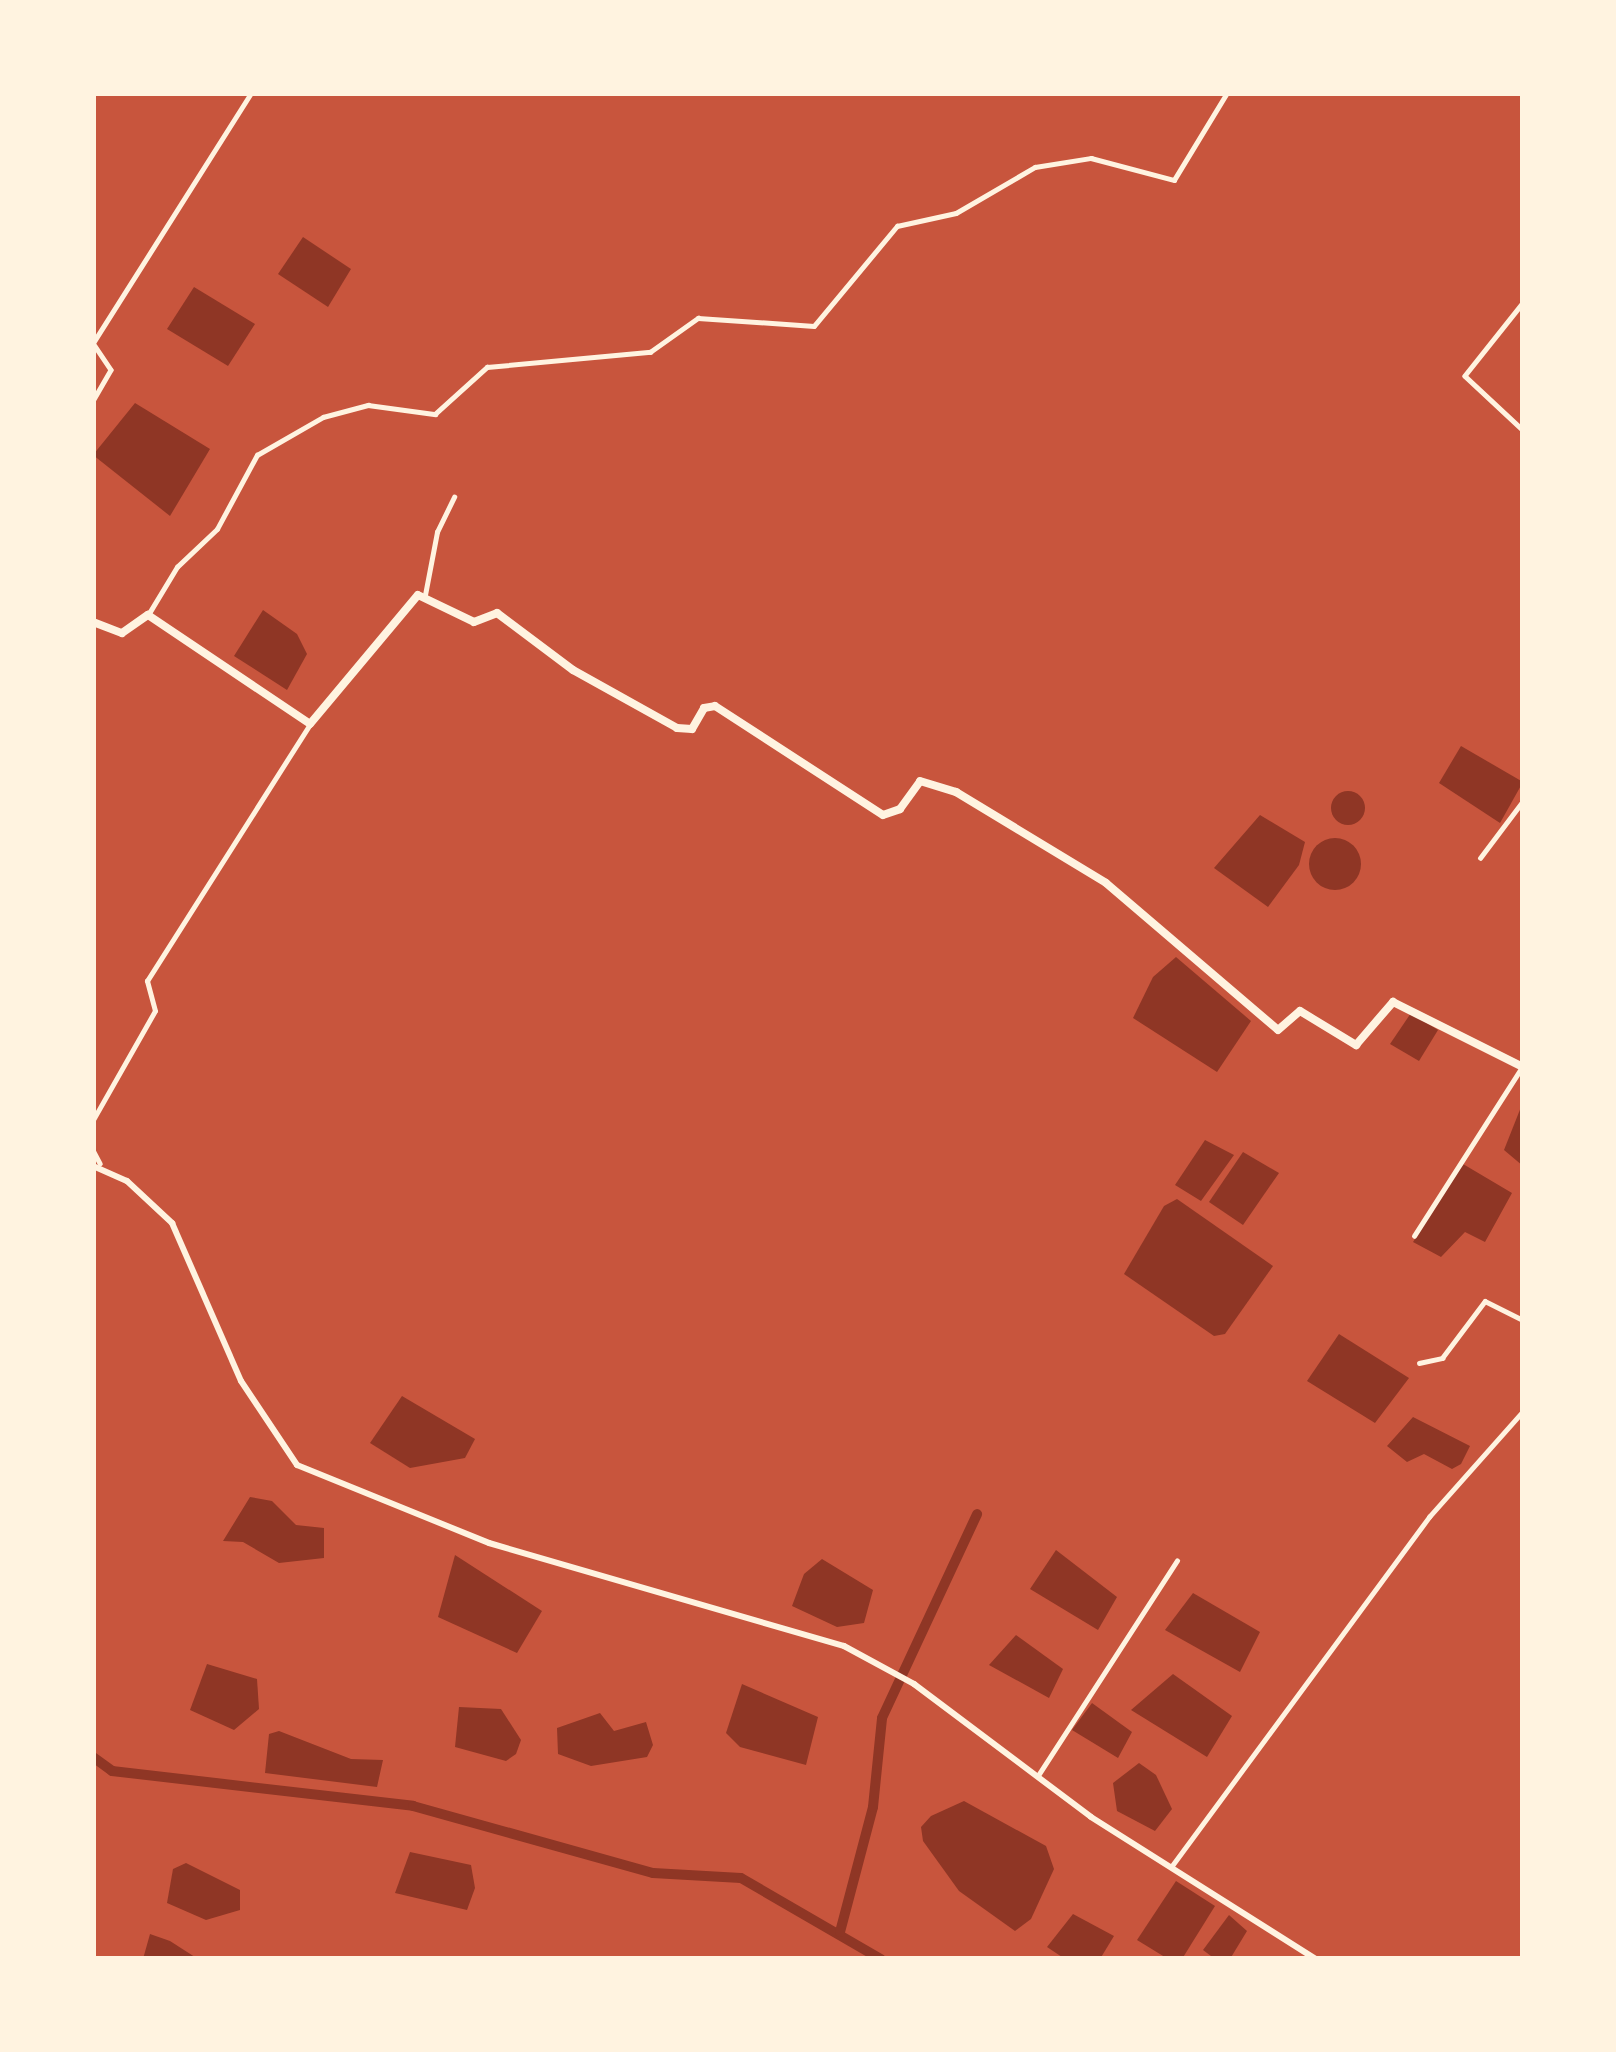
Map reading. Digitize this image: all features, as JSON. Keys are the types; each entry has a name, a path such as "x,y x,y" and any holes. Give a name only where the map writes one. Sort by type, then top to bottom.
{"main road":[{"path":"93,622 122,633 148,615 310,724 424,595 474,622 496,613 573,670 684,732 715,706 883,815 900,809 920,782 956,792 1106,884 1278,1030 1300,1011 1356,1045 1393,1002 1523,1067"}],"street":[{"path":"93,401 111,370 93,343 251,93"},
{"path":"148,615 177,567 217,529 257,455 322,417 368,405 435,414 487,367 650,352 698,318 814,326 897,226 956,213 1036,166 1091,158 1160,183 1174,180 1227,93"},
{"path":"1523,303 1465,376 1523,430"},
{"path":"424,595 437,532 454,497"},
{"path":"93,1120 98,1099 155,1011 148,981 310,724"},
{"path":"1480,858 1523,801"},
{"path":"1414,1236 1523,1067"},
{"path":"93,1150 97,1165 172,1222 241,1381 296,1465 489,1543 793,1629 888,1668 1170,1869 1316,1959"},
{"path":"1419,1363 1442,1358 1485,1301 1523,1320"},
{"path":"1170,1869 1402,1552 1523,1411"},
{"path":"1039,1774 1177,1562"}],"shaded area":[{"path":"303,237 351,269 328,307 278,274"},
{"path":"194,287 255,324 228,366 167,329"},
{"path":"135,403 210,449 170,516 93,455"},
{"path":"263,610 297,634 307,654 287,690 234,656"},
{"path":"1461,746 1523,782 1500,823 1439,783"},
{"path":"1348,791 1360,796 1365,808 1360,820 1348,825 1336,820 1331,808 1336,796"},
{"path":"1260,815 1305,842 1299,865 1268,907 1214,868"},
{"path":"1335,838 1353,846 1361,864 1353,882 1335,890 1317,882 1309,864 1317,846"},
{"path":"1176,957 1251,1021 1217,1072 1133,1018 1153,977"},
{"path":"1411,1013 1438,1030 1419,1061 1390,1044"},
{"path":"1523,1102 1523,1166 1504,1150"},
{"path":"1205,1140 1234,1155 1201,1201 1175,1185"},
{"path":"1243,1152 1279,1173 1243,1225 1209,1202"},
{"path":"1463,1164 1512,1193 1485,1242 1465,1232 1441,1257 1413,1242"},
{"path":"1177,1199 1273,1266 1225,1334 1214,1336 1124,1274 1164,1206"},
{"path":"1339,1334 1409,1378 1375,1423 1307,1381"},
{"path":"402,1396 475,1439 465,1458 410,1468 370,1443"},
{"path":"1413,1417 1470,1446 1461,1464 1452,1469 1424,1454 1407,1462 1387,1446"},
{"path":"250,1497 272,1501 296,1525 324,1528 324,1558 279,1563 243,1542 223,1541"},
{"path":"1056,1550 1117,1597 1098,1630 1030,1589"},
{"path":"455,1555 542,1611 517,1653 438,1617"},
{"path":"822,1559 873,1590 864,1623 837,1627 792,1606 804,1574"},
{"path":"1193,1593 1260,1632 1240,1672 1165,1630"},
{"path":"1016,1635 1063,1669 1049,1698 989,1665"},
{"path":"207,1664 257,1679 259,1709 234,1730 190,1710"},
{"path":"1173,1674 1232,1716 1207,1757 1131,1710"},
{"path":"742,1684 818,1717 806,1765 740,1747 726,1733"},
{"path":"1092,1703 1132,1732 1118,1758 1072,1730"},
{"path":"459,1707 501,1709 521,1740 516,1754 506,1761 455,1747"},
{"path":"600,1713 614,1731 646,1722 653,1745 647,1757 591,1766 558,1754 557,1728"},
{"path":"279,1731 351,1759 383,1760 377,1787 265,1773 269,1734"},
{"path":"1139,1763 1156,1775 1172,1809 1155,1831 1117,1811 1113,1783"},
{"path":"964,1801 1046,1846 1054,1869 1031,1919 1015,1931 959,1891 923,1841 921,1827 931,1816"},
{"path":"410,1852 471,1865 475,1888 467,1910 395,1893"},
{"path":"186,1863 240,1890 240,1910 206,1920 167,1903 173,1869"},
{"path":"1176,1881 1215,1906 1182,1959 1168,1959 1137,1940"},
{"path":"1073,1914 1114,1936 1100,1959 1065,1959 1047,1947"},
{"path":"1229,1915 1247,1931 1230,1959 1215,1959 1203,1950"},
{"path":"150,1934 170,1941 198,1959 143,1959"}],"waterway":[{"path":"840,1932 873,1807 882,1718 977,1514"},
{"path":"93,1757 112,1771 413,1806 653,1873 741,1878 881,1959"}]}
